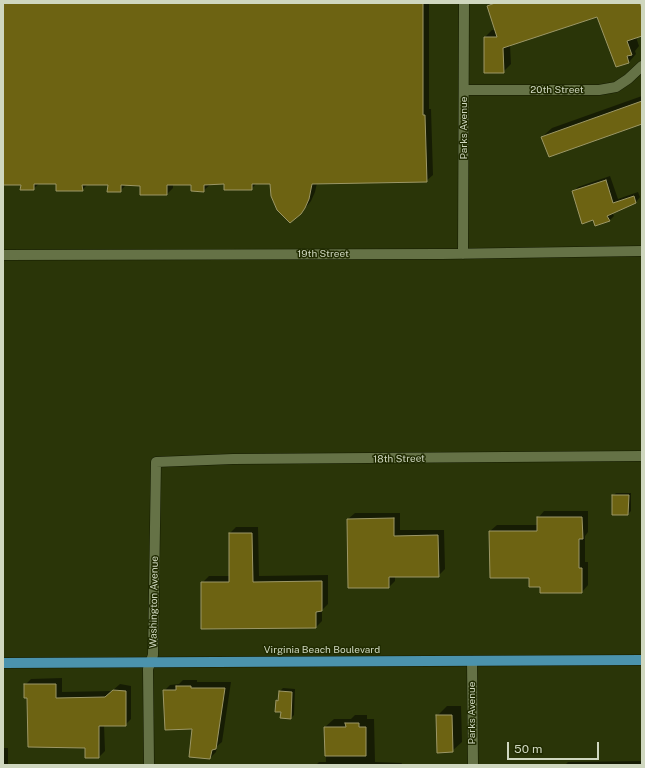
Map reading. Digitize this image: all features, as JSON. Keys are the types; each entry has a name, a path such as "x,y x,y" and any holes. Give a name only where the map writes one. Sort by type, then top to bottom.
{"main road":[{"name":"Virginia Beach Boulevard","path":"3,663 642,660"}],"street":[{"name":"Parks Avenue","path":"463,254 464,3"},
{"name":"20th Street","path":"464,90 600,90 616,87 628,79 642,66"},
{"name":"19th Street","path":"3,255 642,252"},
{"name":"18th Street","path":"156,462 232,459 642,456"},
{"name":"Washington Avenue","path":"149,765 148,669 153,655 156,462"},
{"name":"Parks Avenue","path":"472,661 473,765"}],"building":[{"path":"3,3 423,3 423,115 425,115 427,182 312,184 309,199 305,208 301,214 290,223 277,210 271,196 270,184 252,184 252,190 224,190 224,184 204,185 204,192 191,191 191,185 167,185 167,195 140,195 140,186 121,185 121,192 107,192 108,185 82,185 83,191 56,191 56,184 34,184 34,190 20,190 21,185 3,185"},
{"path":"495,3 640,3 642,8 642,36 627,41 632,55 627,56 629,63 616,67 597,17 503,48 504,73 484,73 484,37 497,37 487,6"},
{"path":"642,101 642,124 549,157 541,137"},
{"path":"606,180 613,203 634,196 636,203 607,216 610,221 595,226 593,220 582,224 572,191"},
{"path":"612,495 629,495 628,515 612,515"},
{"path":"537,517 582,517 583,539 579,539 579,568 582,568 582,593 540,593 540,587 529,587 529,578 490,578 489,531 537,531"},
{"path":"394,518 394,536 438,535 439,577 389,577 389,588 348,588 347,519"},
{"path":"229,533 252,533 253,582 322,581 322,611 316,612 316,628 201,629 201,582 229,582"},
{"path":"24,684 56,684 56,698 105,697 113,690 126,691 126,726 99,726 99,758 85,758 85,748 28,747 27,698 24,698"},
{"path":"176,686 191,686 191,688 225,688 216,749 212,750 210,759 189,757 192,729 165,730 163,690 176,690"},
{"path":"279,691 292,692 291,719 280,718 281,712 275,712 276,700 278,701"},
{"path":"436,715 452,715 453,752 437,753"},
{"path":"345,723 359,723 359,727 366,727 366,756 325,756 324,727 346,727"}]}
